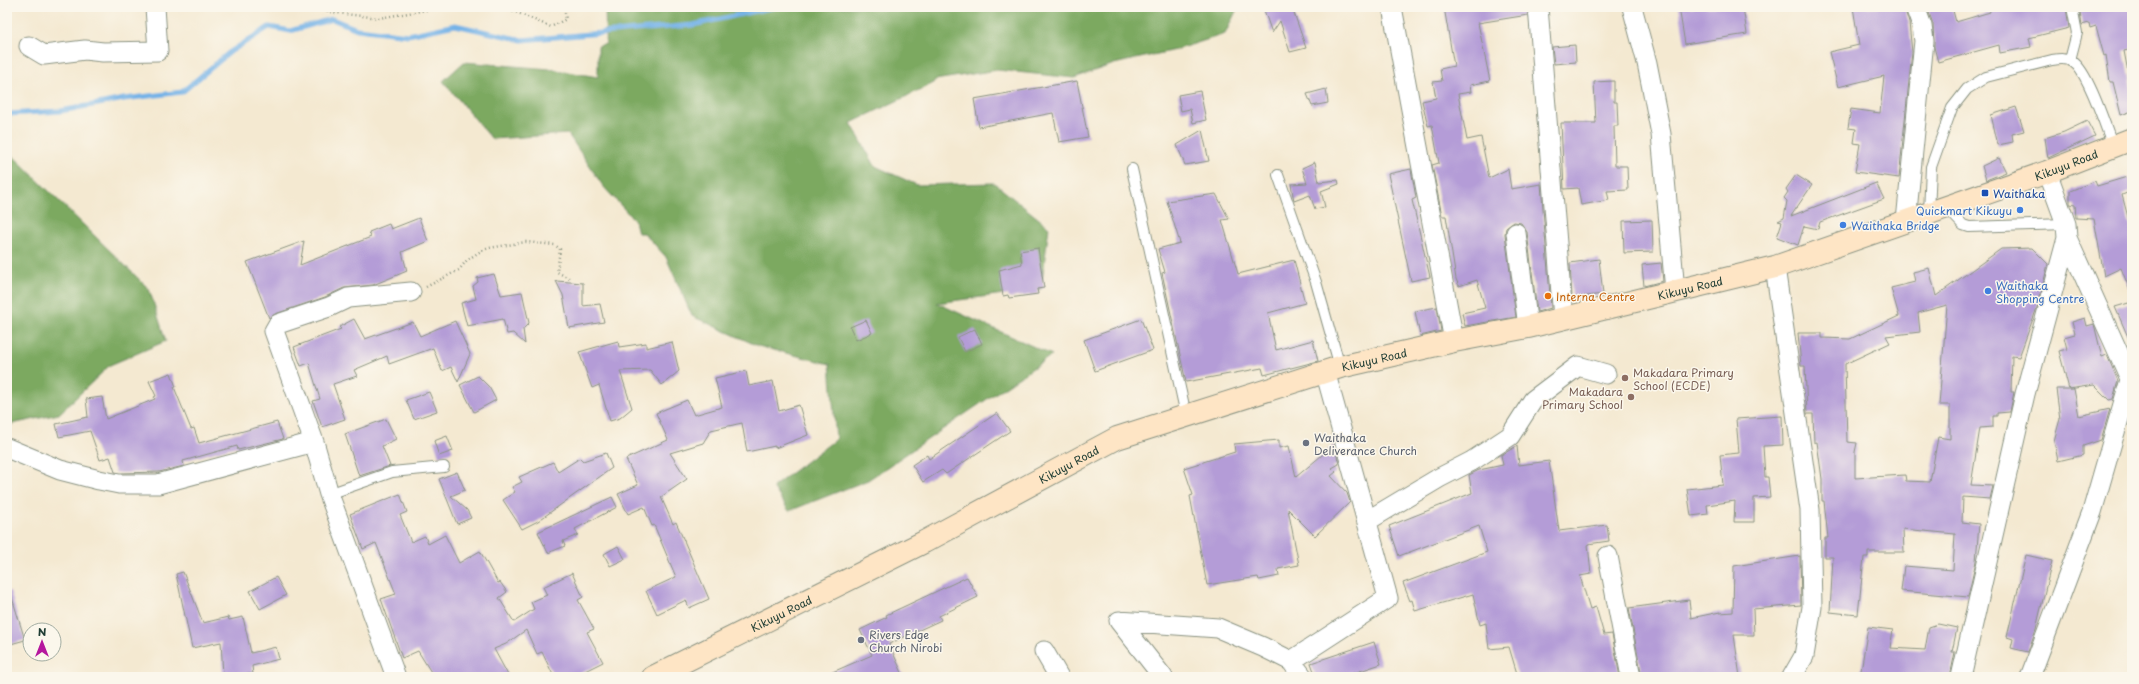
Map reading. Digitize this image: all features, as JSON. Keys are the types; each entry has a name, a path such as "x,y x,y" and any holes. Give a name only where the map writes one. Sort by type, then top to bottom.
{"main road":[{"name":"Kikuyu Road","path":"653,677 924,542 1117,438 1333,369 1563,318 1775,267 2047,172 2123,143"}],"street":[{"path":"29,46 44,55 85,50 103,52 158,51 155,7"},
{"path":"1392,7 1454,341"},
{"path":"1538,7 1563,318"},
{"path":"1632,7 1647,63 1660,134 1675,291"},
{"path":"1906,221 1924,42 1922,26 1915,7"},
{"path":"2030,677 2092,512 2131,382 2066,231 2047,172"},
{"path":"1961,677 2025,394 2066,231"},
{"path":"1516,233 1528,326"},
{"path":"1775,267 1810,510 1812,606 1804,656 1792,677"},
{"path":"396,677 329,494 314,442 278,347 274,331 278,324 329,307 348,298 410,292"},
{"path":"1367,521 1439,478 1472,462 1510,436 1533,400 1578,366 1606,374"},
{"path":"1291,662 1388,598 1367,521 1333,369"},
{"path":"7,448 60,470 99,480 119,484 158,484 314,442"},
{"path":"1608,556 1631,677"},
{"path":"1163,677 1119,621 1218,628 1263,647 1291,662 1303,677"},
{"path":"1044,651 1059,677"}],"lane":[{"path":"2070,60 2077,32 2072,7"},
{"path":"2066,231 1969,227 1937,210 1931,167 1952,108 1967,89 1986,77 2062,58 2070,60 2079,67 2123,143"},
{"path":"1132,169 1186,416"},
{"path":"1278,175 1316,282 1333,369"},
{"path":"329,494 392,472 444,467"}],"path":[{"path":"326,7 328,12 378,18 444,7"},
{"path":"493,7 511,10 551,27 566,19 564,7"},
{"path":"410,292 426,288 459,270 467,260 481,251 526,242 555,245 560,249 557,272 561,276 569,278"}],"green space":[{"path":"605,7 1238,7 1225,34 1175,50 1114,64 1074,78 997,70 935,80 932,84 851,123 875,166 917,185 994,183 1049,227 1041,289 937,303 1052,355 868,480 789,511 773,487 836,439 830,364 758,346 692,316 666,257 644,233 638,233 635,221 603,186 568,134 492,139 443,81 464,62 550,69 598,77 598,46 606,44"},
{"path":"7,150 149,289 166,341 110,365 59,414 7,425"}],"building":[{"path":"1274,7 1292,7 1306,48 1290,52 1280,21 1272,33 1264,10"},
{"path":"1444,7 1527,7 1528,15 1478,23 1490,81 1470,85 1471,92 1458,94 1467,140 1481,137 1489,178 1508,169 1511,189 1541,184 1551,308 1537,312 1527,232 1521,223 1514,222 1506,228 1505,234 1516,317 1465,326 1462,313 1485,308 1477,280 1459,286 1456,279 1446,216 1442,216 1432,165 1439,163 1432,125 1428,126 1422,101 1436,98 1433,82 1442,81 1440,69 1454,66"},
{"path":"1679,7 1743,7 1747,34 1685,44"},
{"path":"1853,7 1904,7 1909,23 1912,52 1899,178 1855,172 1860,144 1854,143 1856,129 1848,128 1851,109 1880,113 1884,76 1838,87 1829,52 1859,45"},
{"path":"1927,7 1952,7 1956,22 1990,12 1989,7 2066,7 2069,28 2029,38 2031,47 2000,53 1999,45 1938,62 1934,47 1933,24"},
{"path":"2079,7 2132,7 2132,49 2124,51 2132,93 2132,111 2121,115 2113,82 2110,82 2106,55 2104,56 2096,26 2090,28 2089,23 2082,25"},
{"path":"1575,45 1576,62 1554,64 1552,47"},
{"path":"1077,81 1088,137 1059,142 1053,113 979,127 974,99"},
{"path":"1614,81 1614,102 1617,102 1618,126 1614,126 1615,166 1627,166 1628,190 1607,191 1609,200 1581,205 1578,188 1564,189 1561,123 1596,123 1594,82"},
{"path":"1326,89 1328,103 1312,106 1307,94"},
{"path":"1200,91 1206,120 1193,123 1190,109 1181,111 1178,95"},
{"path":"2016,107 2024,131 2012,134 2013,142 1998,145 1991,115"},
{"path":"2087,121 2095,136 2048,158 2045,138 2064,132"},
{"path":"1202,130 1209,161 1185,165 1177,145"},
{"path":"1999,158 2006,172 1986,180 1982,166"},
{"path":"1315,162 1319,182 1338,180 1339,184 1321,191 1325,207 1315,209 1310,195 1294,201 1291,184 1307,183 1302,168"},
{"path":"1411,169 1416,198 1412,200 1430,277 1411,281 1388,174"},
{"path":"1796,175 1812,185 1791,216 1876,183 1884,199 1820,222 1818,229 1804,226 1798,245 1777,237 1782,222 1778,221 1784,218 1787,201 1784,198 1788,192 1786,189"},
{"path":"2127,177 2132,184 2132,191 2122,195 2132,232 2131,293 2121,268 2104,276 2094,219 2076,218 2075,205 2070,204 2070,191 2095,181 2097,186"},
{"path":"1216,194 1229,219 1222,220 1238,274 1294,260 1305,303 1268,313 1276,350 1313,340 1318,361 1264,375 1262,368 1186,382 1162,273 1165,272 1158,249 1180,243 1167,201"},
{"path":"419,218 428,241 402,252 407,271 373,285 344,288 325,297 275,314 269,318 247,262 304,241 300,265 371,237 369,232 389,224 391,229"},
{"path":"1652,220 1653,252 1624,253 1623,221"},
{"path":"1038,248 1044,288 1037,289 1038,294 1009,298 1008,295 1003,296 999,270 1022,264 1020,251"},
{"path":"2032,248 2048,264 2038,305 2019,357 2012,356 2011,392 2014,392 2010,412 1997,413 1997,416 1993,416 1993,427 1980,428 1971,485 1993,486 1990,499 1963,497 1962,522 1979,524 1976,561 1968,597 1901,591 1904,566 1953,570 1955,534 1903,529 1904,552 1868,552 1868,557 1864,557 1858,615 1830,612 1833,557 1825,557 1825,538 1828,538 1824,501 1822,501 1822,479 1817,442 1814,443 1813,414 1807,414 1805,366 1801,366 1798,333 1822,333 1822,338 1850,339 1899,316 1891,288 1915,282 1913,272 1929,268 1936,296 2001,249","holes":["1947,305 1939,405 1950,405 1950,439 1938,437 1930,482 1906,481 1905,475 1855,478 1855,452 1857,443 1847,442 1845,364 1890,343 1886,336 1920,332 1918,313"]},
{"path":"1599,259 1603,294 1572,298 1570,263"},
{"path":"1661,263 1663,281 1644,286 1642,265"},
{"path":"494,274 501,295 522,292 529,323 523,329 525,344 513,333 507,334 503,319 467,326 461,303 476,299 473,286 478,282 477,278"},
{"path":"556,281 583,283 583,306 600,304 604,322 569,328 563,295"},
{"path":"2132,302 2132,346 2115,307"},
{"path":"1437,307 1441,331 1420,336 1415,311"},
{"path":"2085,318 2087,326 2094,324 2102,357 2107,355 2118,381 2113,399 2109,400 2094,385 2069,389 2059,351 2067,349 2064,337 2075,334 2072,322"},
{"path":"354,319 365,339 413,322 420,336 455,321 470,354 458,382 451,367 442,371 433,348 389,364 387,356 354,370 357,376 333,384 345,419 322,427 313,401 320,399 309,363 301,366 294,347 341,329 339,327"},
{"path":"1141,319 1153,350 1095,371 1084,340"},
{"path":"866,320 872,333 856,340 850,327"},
{"path":"975,329 982,344 965,352 958,337"},
{"path":"618,341 619,347 646,343 646,348 672,342 679,371 662,385 650,370 620,371 632,408 620,418 610,421 599,385 592,388 579,352"},
{"path":"746,371 749,386 773,381 779,411 799,405 808,435 775,448 775,446 747,452 742,423 711,430 703,443 670,453 687,479 661,497 673,524 676,522 709,599 689,608 686,600 657,614 646,591 676,577 654,525 652,526 644,507 628,514 618,494 638,485 626,459 668,440 656,413 687,400 694,415 722,407 715,378"},
{"path":"171,373 176,387 174,387 191,429 194,428 199,443 277,422 283,439 238,450 237,446 183,461 184,466 159,472 120,473 115,472 110,457 100,460 90,431 59,437 56,424 88,417 86,399 102,397 106,419 155,399 154,397 156,396 149,381"},
{"path":"478,376 489,387 496,400 474,412 460,385"},
{"path":"2056,389 2074,389 2079,416 2110,409 2101,440 2083,446 2083,455 2058,461 2054,441 2060,419"},
{"path":"429,392 437,411 414,419 406,400"},
{"path":"997,413 1010,431 946,474 942,470 923,482 912,465 927,455 929,459"},
{"path":"1782,416 1783,445 1763,446 1765,477 1768,477 1770,497 1754,498 1754,522 1734,522 1735,501 1707,505 1708,514 1691,516 1687,489 1723,485 1720,455 1739,453 1736,419"},
{"path":"386,419 396,439 382,446 390,466 359,476 345,434"},
{"path":"447,436 453,451 439,456 434,441"},
{"path":"1279,440 1279,448 1289,446 1296,477 1334,445 1339,464 1332,468 1336,472 1331,476 1347,493 1350,502 1315,536 1288,509 1299,565 1278,569 1279,576 1259,580 1258,577 1207,585 1190,496 1193,495 1184,468 1235,452 1234,444"},
{"path":"1517,446 1519,465 1549,461 1559,531 1607,525 1609,541 1588,544 1591,574 1580,576 1590,609 1596,607 1604,635 1612,634 1620,677 1518,677 1509,647 1489,649 1486,623 1480,625 1473,594 1415,611 1412,600 1410,601 1403,583 1487,552 1479,526 1399,556 1389,526 1472,493 1469,475 1479,470 1503,465 1501,455"},
{"path":"606,453 612,468 538,521 522,529 503,500 515,492 512,487 522,482 519,477 553,462 558,472 580,458 583,461"},
{"path":"457,472 465,490 451,496 467,510 471,518 457,524 439,479"},
{"path":"400,494 407,512 400,515 411,542 425,536 428,544 445,535 459,563 480,551 498,583 500,582 507,592 499,598 514,622 534,609 531,602 547,595 543,587 572,573 583,597 578,600 594,629 587,632 603,662 573,677 554,677 542,652 537,654 526,630 506,644 494,649 509,677 434,677 418,651 402,658 381,599 396,594 376,543 363,549 350,514"},
{"path":"612,497 617,507 575,529 578,535 563,541 565,546 548,553 538,532"},
{"path":"618,546 625,559 610,566 604,554"},
{"path":"2026,555 2052,561 2036,629 2028,652 2011,648 2013,639 2007,637"},
{"path":"1800,556 1801,605 1753,609 1754,635 1734,635 1740,677 1642,677 1629,608 1689,600 1691,618 1720,612 1733,612 1734,566"},
{"path":"183,572 203,623 228,617 229,620 243,617 251,653 276,647 279,659 252,666 253,674 223,675 221,642 192,648 176,574"},
{"path":"276,577 286,595 260,609 250,591"},
{"path":"967,577 978,597 939,616 941,620 889,644 904,677 821,677 872,655 860,630 887,617 886,615"},
{"path":"10,591 22,630 22,641 7,645 7,592"},
{"path":"1938,624 1957,628 1952,652 1955,652 1950,677 1860,677 1868,627 1893,630 1890,648 1925,650 1929,627"},
{"path":"1374,642 1381,664 1342,677 1316,677 1311,663"}],"waterway":[{"path":"7,114 61,111 124,99 182,92 230,52 269,27 290,31 332,19 357,29 408,35 455,25 522,40 693,25 774,7"}],"place":[{"name":"Waithaka","path":"1985,193"},
{"name":"Quickmart Kikuyu","path":"2020,210"},
{"name":"Waithaka Bridge","path":"1843,225"},
{"name":"Waithaka Shopping Centre","path":"1988,291"},
{"name":"Interna Centre","path":"1548,296"},
{"name":"Makadara Primary School (ECDE)","path":"1625,378"},
{"name":"Makadara Primary School","path":"1631,397"},
{"name":"Waithaka Deliverance Church","path":"1306,443"},
{"name":"Rivers Edge Church Nirobi","path":"861,640"}]}
